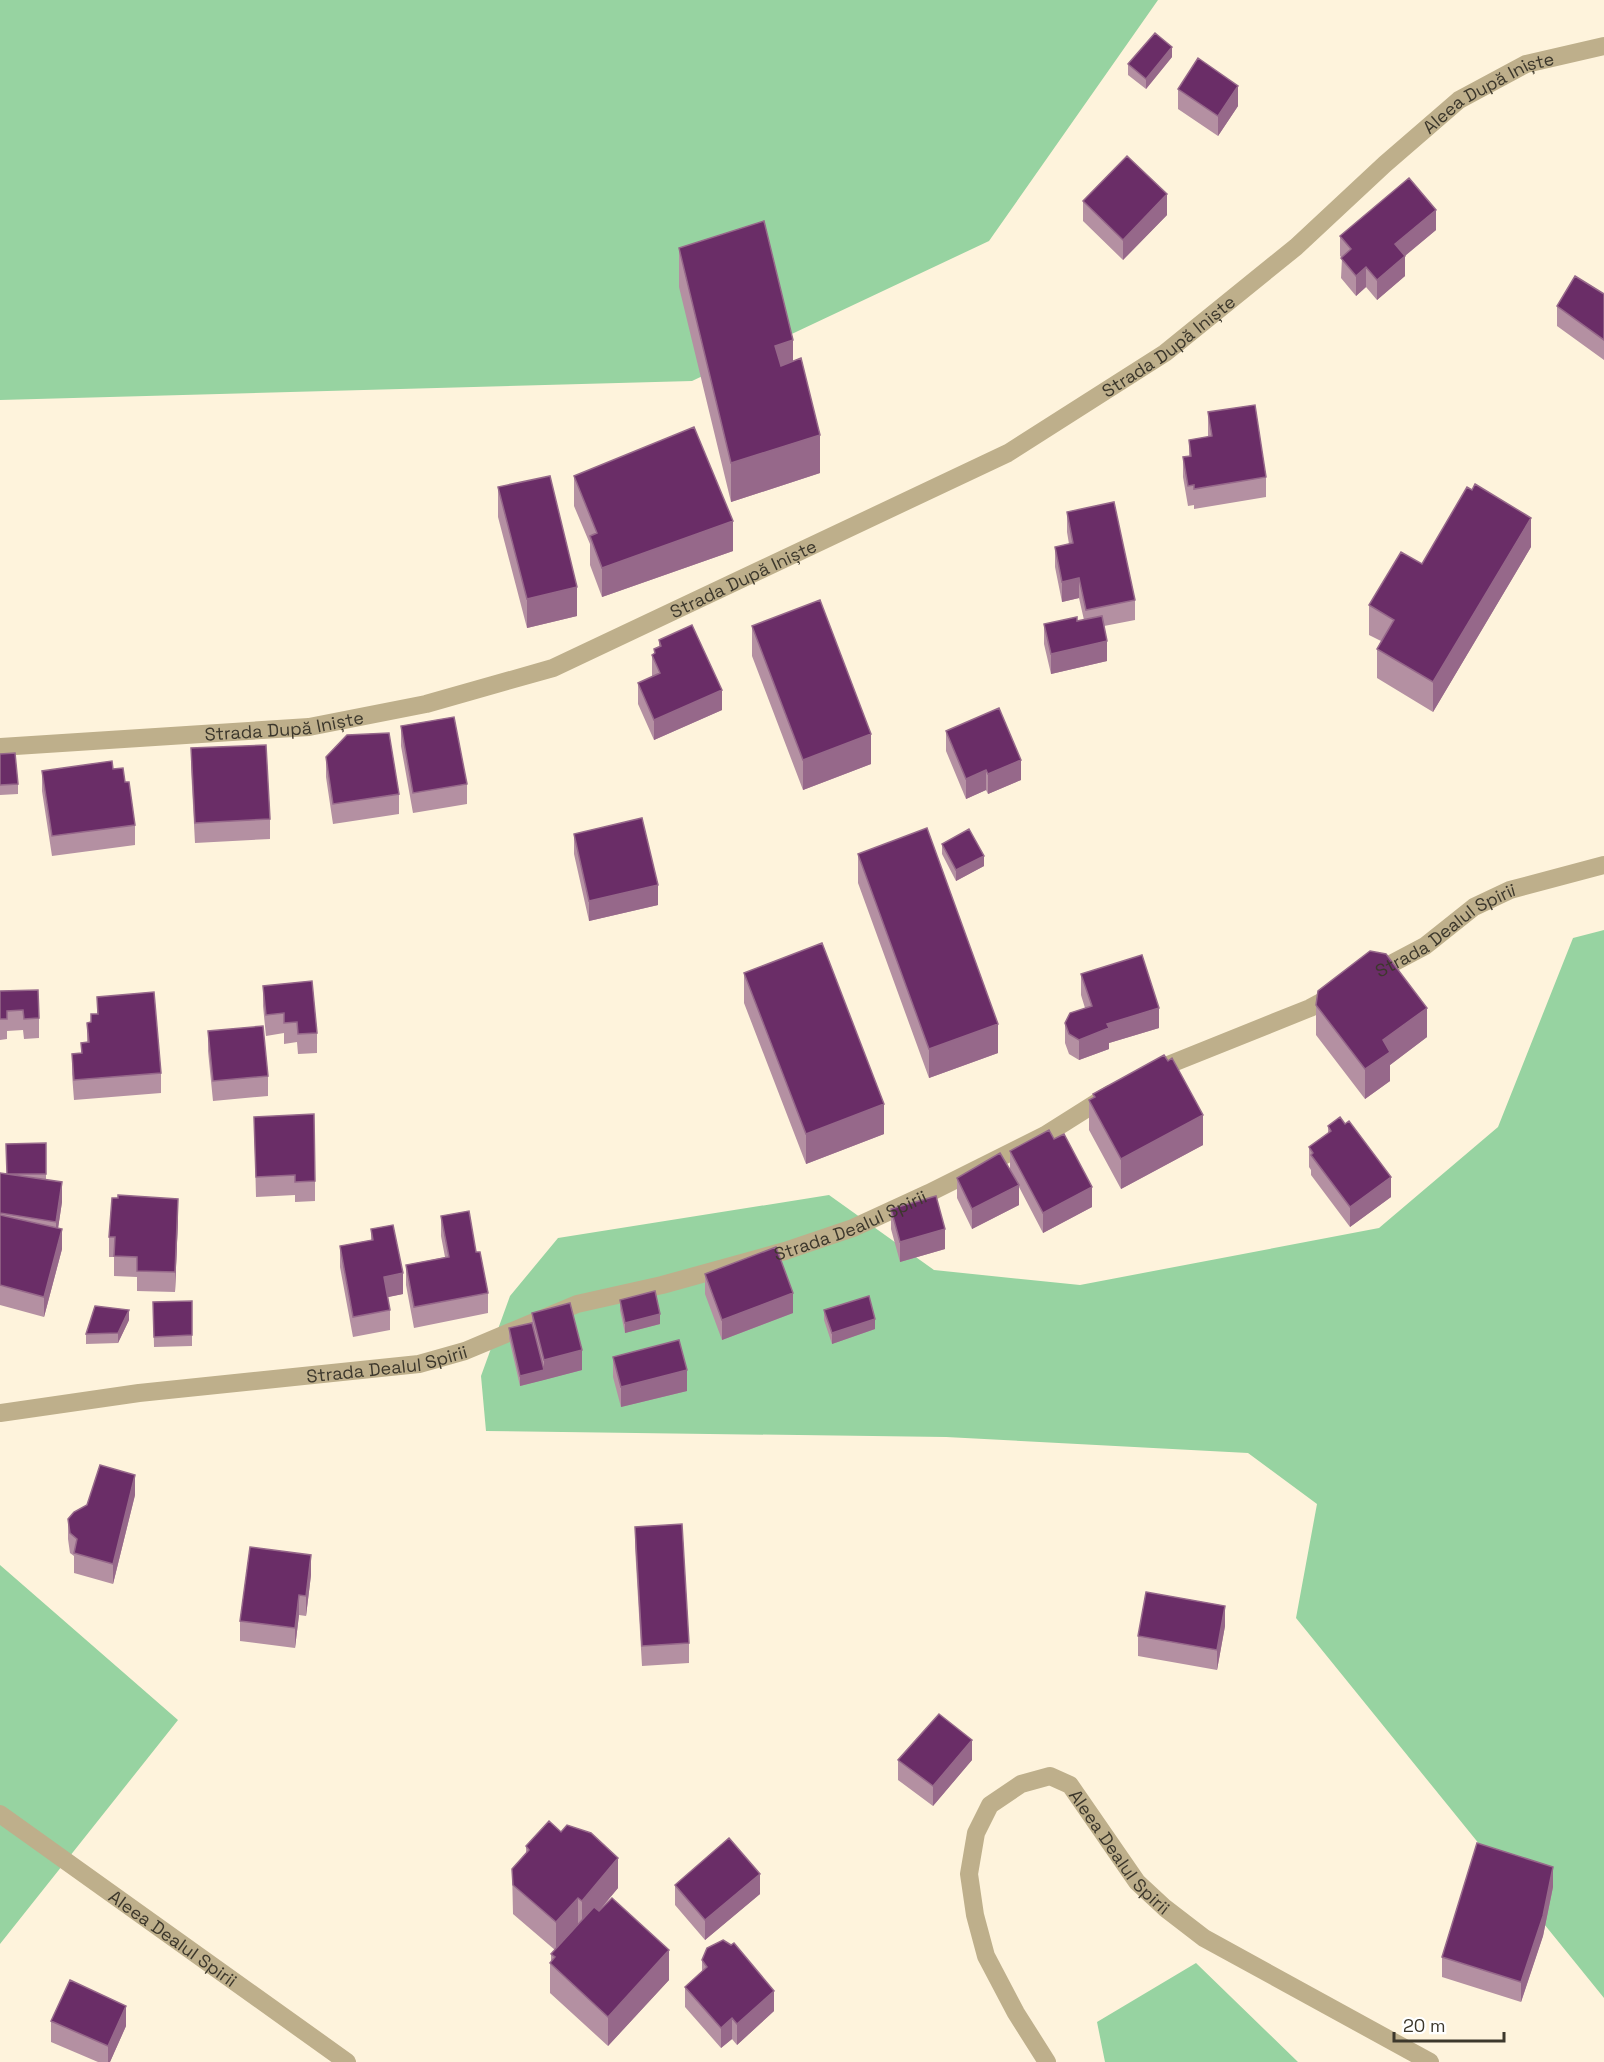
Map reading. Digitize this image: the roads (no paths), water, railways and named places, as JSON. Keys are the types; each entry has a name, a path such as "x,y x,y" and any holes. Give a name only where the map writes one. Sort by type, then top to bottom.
{"street":[{"name":"Aleea După Iniște","path":"1385,164 1459,100 1526,64 1604,46"},
{"name":"Strada După Iniște","path":"0,747 309,727 426,705 553,668 1008,453 1165,353 1296,247 1385,164"},
{"name":"Strada Dealul Spirii","path":"0,1413 139,1393 419,1364 465,1351 577,1304 662,1285 774,1254 854,1228 1044,1135 1134,1081 1310,1008 1425,946 1474,907 1510,890 1604,865"},
{"name":"Aleea Dealul Spirii","path":"1047,2062 1016,2013 986,1956 975,1915 969,1874 976,1833 990,1805 1021,1784 1050,1776 1070,1785 1137,1882 1165,1908 1204,1938 1430,2062"},
{"name":"Aleea Dealul Spirii","path":"0,1814 347,2062"}]}
